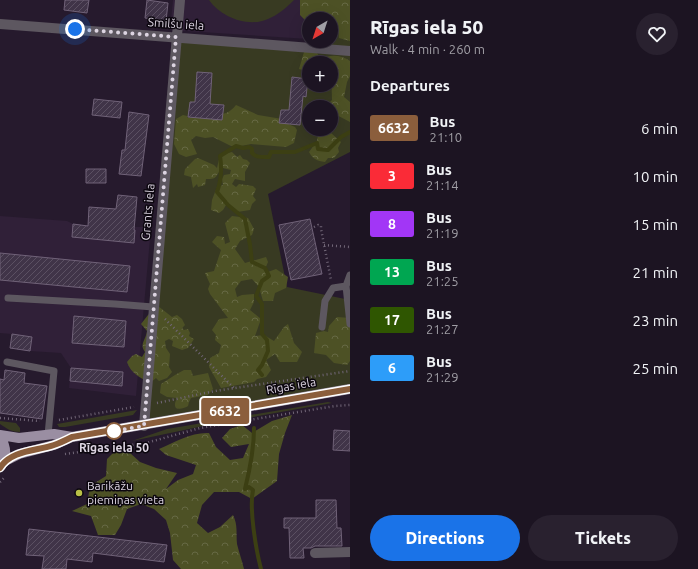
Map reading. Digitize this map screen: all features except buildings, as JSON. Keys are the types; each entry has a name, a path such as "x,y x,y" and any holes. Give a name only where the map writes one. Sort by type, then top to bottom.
{"main road":[{"name":"Rīgas iela","path":"2,465 18,454 54,445 72,437 144,426 350,389"},
{"name":"Rīgas iela","path":"0,436 19,438 54,434 72,437"},
{"path":"0,436 4,443 5,452 2,465"}],"street":[{"name":"Grants iela","path":"144,426 180,0"},
{"name":"Smilšu iela","path":"0,24 350,51"},
{"path":"316,553 350,552"}],"lane":[{"path":"350,275 346,286 350,324"},
{"path":"322,328 324,301 333,288 346,286"},
{"path":"8,298 153,307"},
{"path":"7,362 54,371 48,435"}],"path":[{"path":"314,227 315,225 321,226 333,288"},
{"path":"324,245 350,247"},
{"path":"166,319 234,388"},
{"path":"158,402 234,388 350,371"},
{"path":"59,455 146,443 200,428 335,406 350,406"},
{"path":"0,418 50,422 133,407"}],"shaded area":[{"path":"173,0 333,0 332,12 302,12 302,39 170,30"},
{"path":"0,216 67,221 73,224 134,230 135,227 151,227 136,396 69,388 71,368 61,353 10,348 12,334 0,333"}],"green space":[{"path":"209,0 294,0 282,11 272,17 252,22 228,16 214,6"},
{"path":"300,0 350,0 350,41 339,38 338,12 302,12 302,17 300,15"},
{"path":"350,0 350,152 268,194 287,287 350,300 350,390 144,426 176,37 330,49 338,48 338,17"},
{"path":"315,50 319,56 303,56 304,52"},
{"path":"338,56 343,57 350,61 350,76 347,82 344,97 350,102 350,122 338,116 338,100 332,100 332,92 338,92"},
{"path":"302,59 302,70 299,69"},
{"path":"236,105 258,115 282,119 295,127 297,130 294,143 286,147 251,144 231,146 213,137 205,138 196,136 191,140 197,154 186,157 179,154 174,144 176,119 183,115 191,118 200,114 224,114"},
{"path":"318,136 334,136 341,142 338,148 339,152 334,158 328,158 325,162 316,159 309,152 317,141"},
{"path":"232,152 237,157 240,155 243,159 250,163 245,172 245,181 235,179 232,184 236,187 239,184 253,186 256,189 253,196 256,200 252,204 250,210 237,212 230,206 226,205 219,213 211,210 212,200 217,187 223,185 222,179 224,175 230,174 231,170 223,168 215,178 206,179 205,185 198,187 197,184 193,188 191,177 184,175 185,169 198,158 214,165 217,168 220,155"},
{"path":"232,216 248,218 254,229 252,235 240,241 235,249 245,263 266,257 268,262 265,269 268,272 276,269 288,277 286,288 275,293 273,301 263,301 259,287 252,279 241,281 235,289 237,297 254,294 254,302 250,310 261,319 255,336 264,335 274,341 288,324 294,343 302,352 297,362 280,362 275,354 266,360 271,370 266,377 257,379 254,382 221,388 209,367 210,358 219,353 221,345 215,340 216,335 212,330 219,319 228,318 210,294 208,289 210,284 205,273 214,271 221,250 212,242 217,236 224,237 225,244 230,242 225,223"},
{"path":"158,306 172,317 177,315 182,319 185,325 182,328 184,330 188,329 190,333 189,336 194,339 188,348 182,350 172,346 173,341 169,339 165,341 166,348 170,354 169,367 172,372 167,378 159,381 156,378 150,383 133,372 127,362 136,354 142,357 145,352 143,349 143,344 147,331 141,324"},
{"path":"337,317 350,318 350,361 347,365 334,363 326,355 314,353 316,333 324,331 328,332 329,326"},
{"path":"184,370 191,370 193,376 208,373 213,389 208,395 191,398 188,406 178,409 175,406 177,398 167,397 160,393 161,384"},
{"path":"328,402 332,403 213,424 132,441 167,429"},
{"path":"137,410 133,415 65,427 59,427 57,424"},
{"path":"292,415 279,454 277,481 252,499 239,492 214,492 202,505 197,523 208,533 220,527 233,515 236,526 237,544 244,569 181,569 173,560 170,533 166,520 154,509 141,504 127,509 121,525 115,535 98,535 91,516 72,511 87,504 90,486 106,476 107,459 117,449 130,453 140,462 177,473 166,489 178,480 193,474 196,465 166,455 159,449 196,434 209,433 216,447 230,460 243,458 249,444 231,447 222,438 230,429 242,425 252,433 272,421"},
{"path":"0,421 16,423 20,428 20,432 7,429 0,424"}],"waterway":[{"path":"262,375 258,370 262,365 268,351 267,340 262,334 262,304 256,296 262,281 269,276 265,268 252,262 245,219 228,205 217,192 221,174 220,156 236,146 243,148 249,147 252,149 252,153 254,155 262,157 269,157 271,152 295,152 317,143 318,149 328,150 341,137 350,132"},
{"path":"254,428 249,474 245,489 249,487 253,490 252,518 261,569"}],"bus line":[{"name":"6632","path":"0,468 3,462 18,454 54,445 72,437 144,426 350,389"}],"place":[{"name":"Rīgas iela 50","path":"114,431"},
{"name":"Barikāžu piemiņas vieta","path":"79,493"}],"route":[{"path":"75,29 176,37 144,426 114,431"}]}
